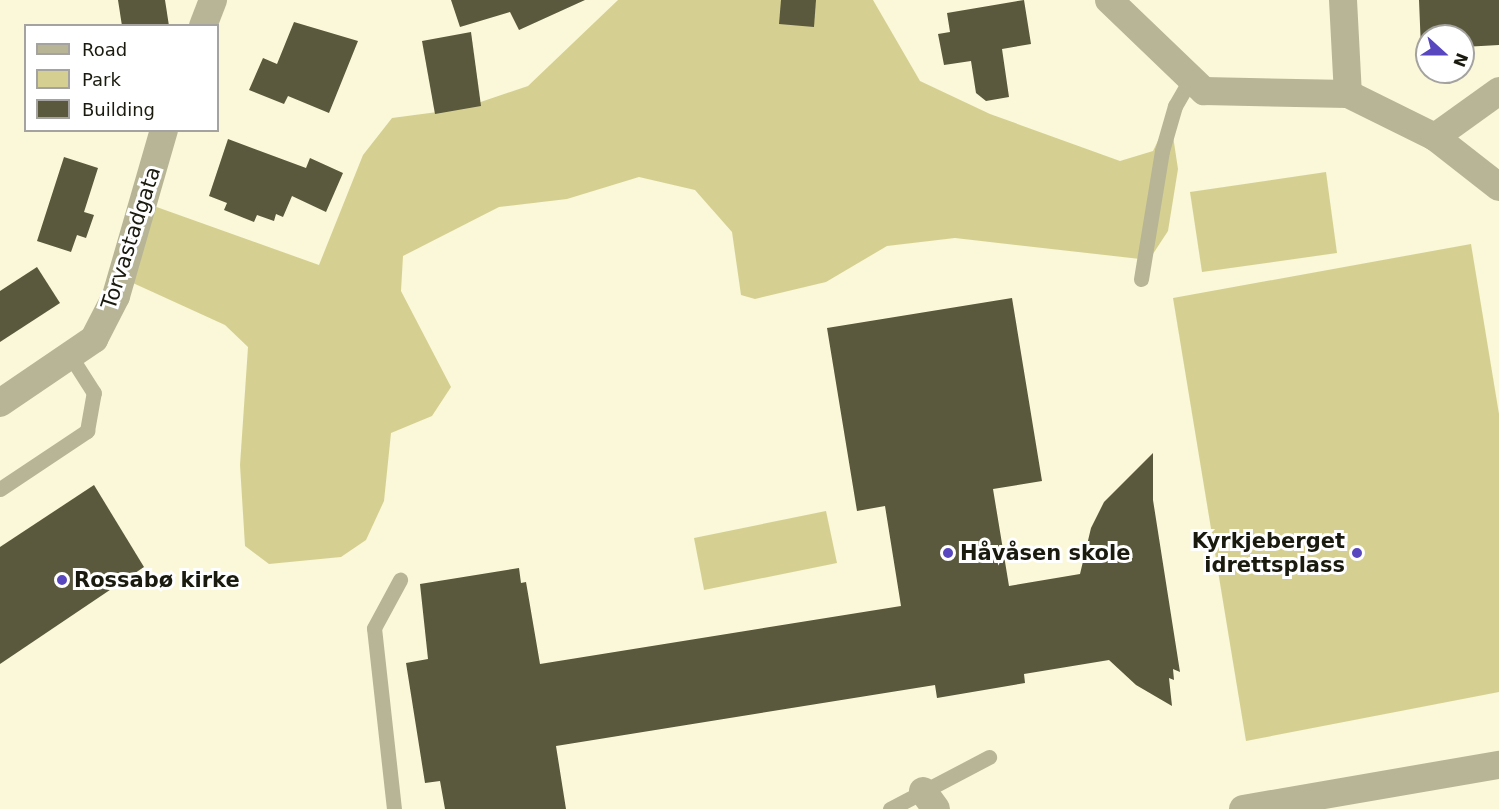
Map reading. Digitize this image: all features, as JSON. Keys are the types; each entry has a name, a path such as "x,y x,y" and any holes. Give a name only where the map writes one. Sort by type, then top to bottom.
{"street":[{"path":"204,24 213,0"},
{"path":"1109,0 1189,82 1225,94 1348,94 1435,137 1499,187"},
{"path":"1343,0 1348,94"},
{"path":"1435,137 1499,91"},
{"name":"Torvastadgata","path":"0,403 71,357 94,339 116,296 164,132"},
{"path":"1243,809 1337,801 1499,765"}],"lane":[{"path":"1141,279 1162,151 1175,106 1189,82"},
{"path":"0,489 87,430 94,393 71,357"},
{"path":"394,809 374,628 400,580"},
{"path":"890,809 930,800 989,757"}],"green space":[{"path":"618,0 873,0 920,81 990,114 1120,161 1153,151 1170,116 1178,169 1168,231 1149,260 955,238 887,246 826,282 755,299 741,295 732,232 695,190 639,177 567,199 499,207 403,256 401,291 451,387 432,416 391,433 384,501 366,540 341,557 269,564 245,546 240,465 248,347 225,325 111,273 151,205 319,265 363,155 392,118 460,109 528,86"},
{"path":"1326,172 1337,253 1202,272 1190,192"},
{"name":"Kyrkjeberget idrettsplass","path":"1471,244 1499,414 1499,692 1246,741 1173,298"},
{"path":"826,511 837,563 704,590 694,538"}],"building":[{"path":"118,0 165,0 169,24 122,24"},
{"path":"451,0 585,0 519,30 510,12 460,27"},
{"path":"781,0 816,0 814,27 779,24"},
{"path":"1024,0 1031,44 1002,49 1009,97 986,101 976,93 971,61 944,65 938,34 950,32 947,13"},
{"path":"1419,0 1499,0 1499,45 1475,46 1475,24 1420,24"},
{"path":"294,22 358,41 329,113 288,96 284,104 249,90 263,58 277,64"},
{"path":"471,32 481,106 435,114 422,41"},
{"path":"228,139 306,168 310,158 343,173 326,212 292,196 283,217 276,214 274,221 257,215 254,222 224,210 227,203 209,196"},
{"path":"64,157 98,168 84,212 94,215 86,238 77,235 71,252 37,241"},
{"path":"37,267 60,303 0,342 0,291"},
{"name":"Håvåsen skole","path":"1012,298 1042,481 993,489 1009,586 1080,574 1091,528 1104,502 1153,453 1153,500 1180,672 1173,669 1174,680 1169,678 1172,706 1136,685 1109,660 1024,674 1025,683 937,698 935,685 556,746 566,809 445,809 440,781 425,783 406,663 428,659 420,584 519,568 521,583 526,582 540,664 901,606 885,506 857,511 827,328"},
{"name":"Rossabø kirke","path":"94,485 144,567 0,664 0,547"}],"place":[{"name":"Håvåsen skole","path":"948,553"},
{"name":"Kyrkjeberget idrettsplass","path":"1357,553"},
{"name":"Rossabø kirke","path":"62,580"}]}
